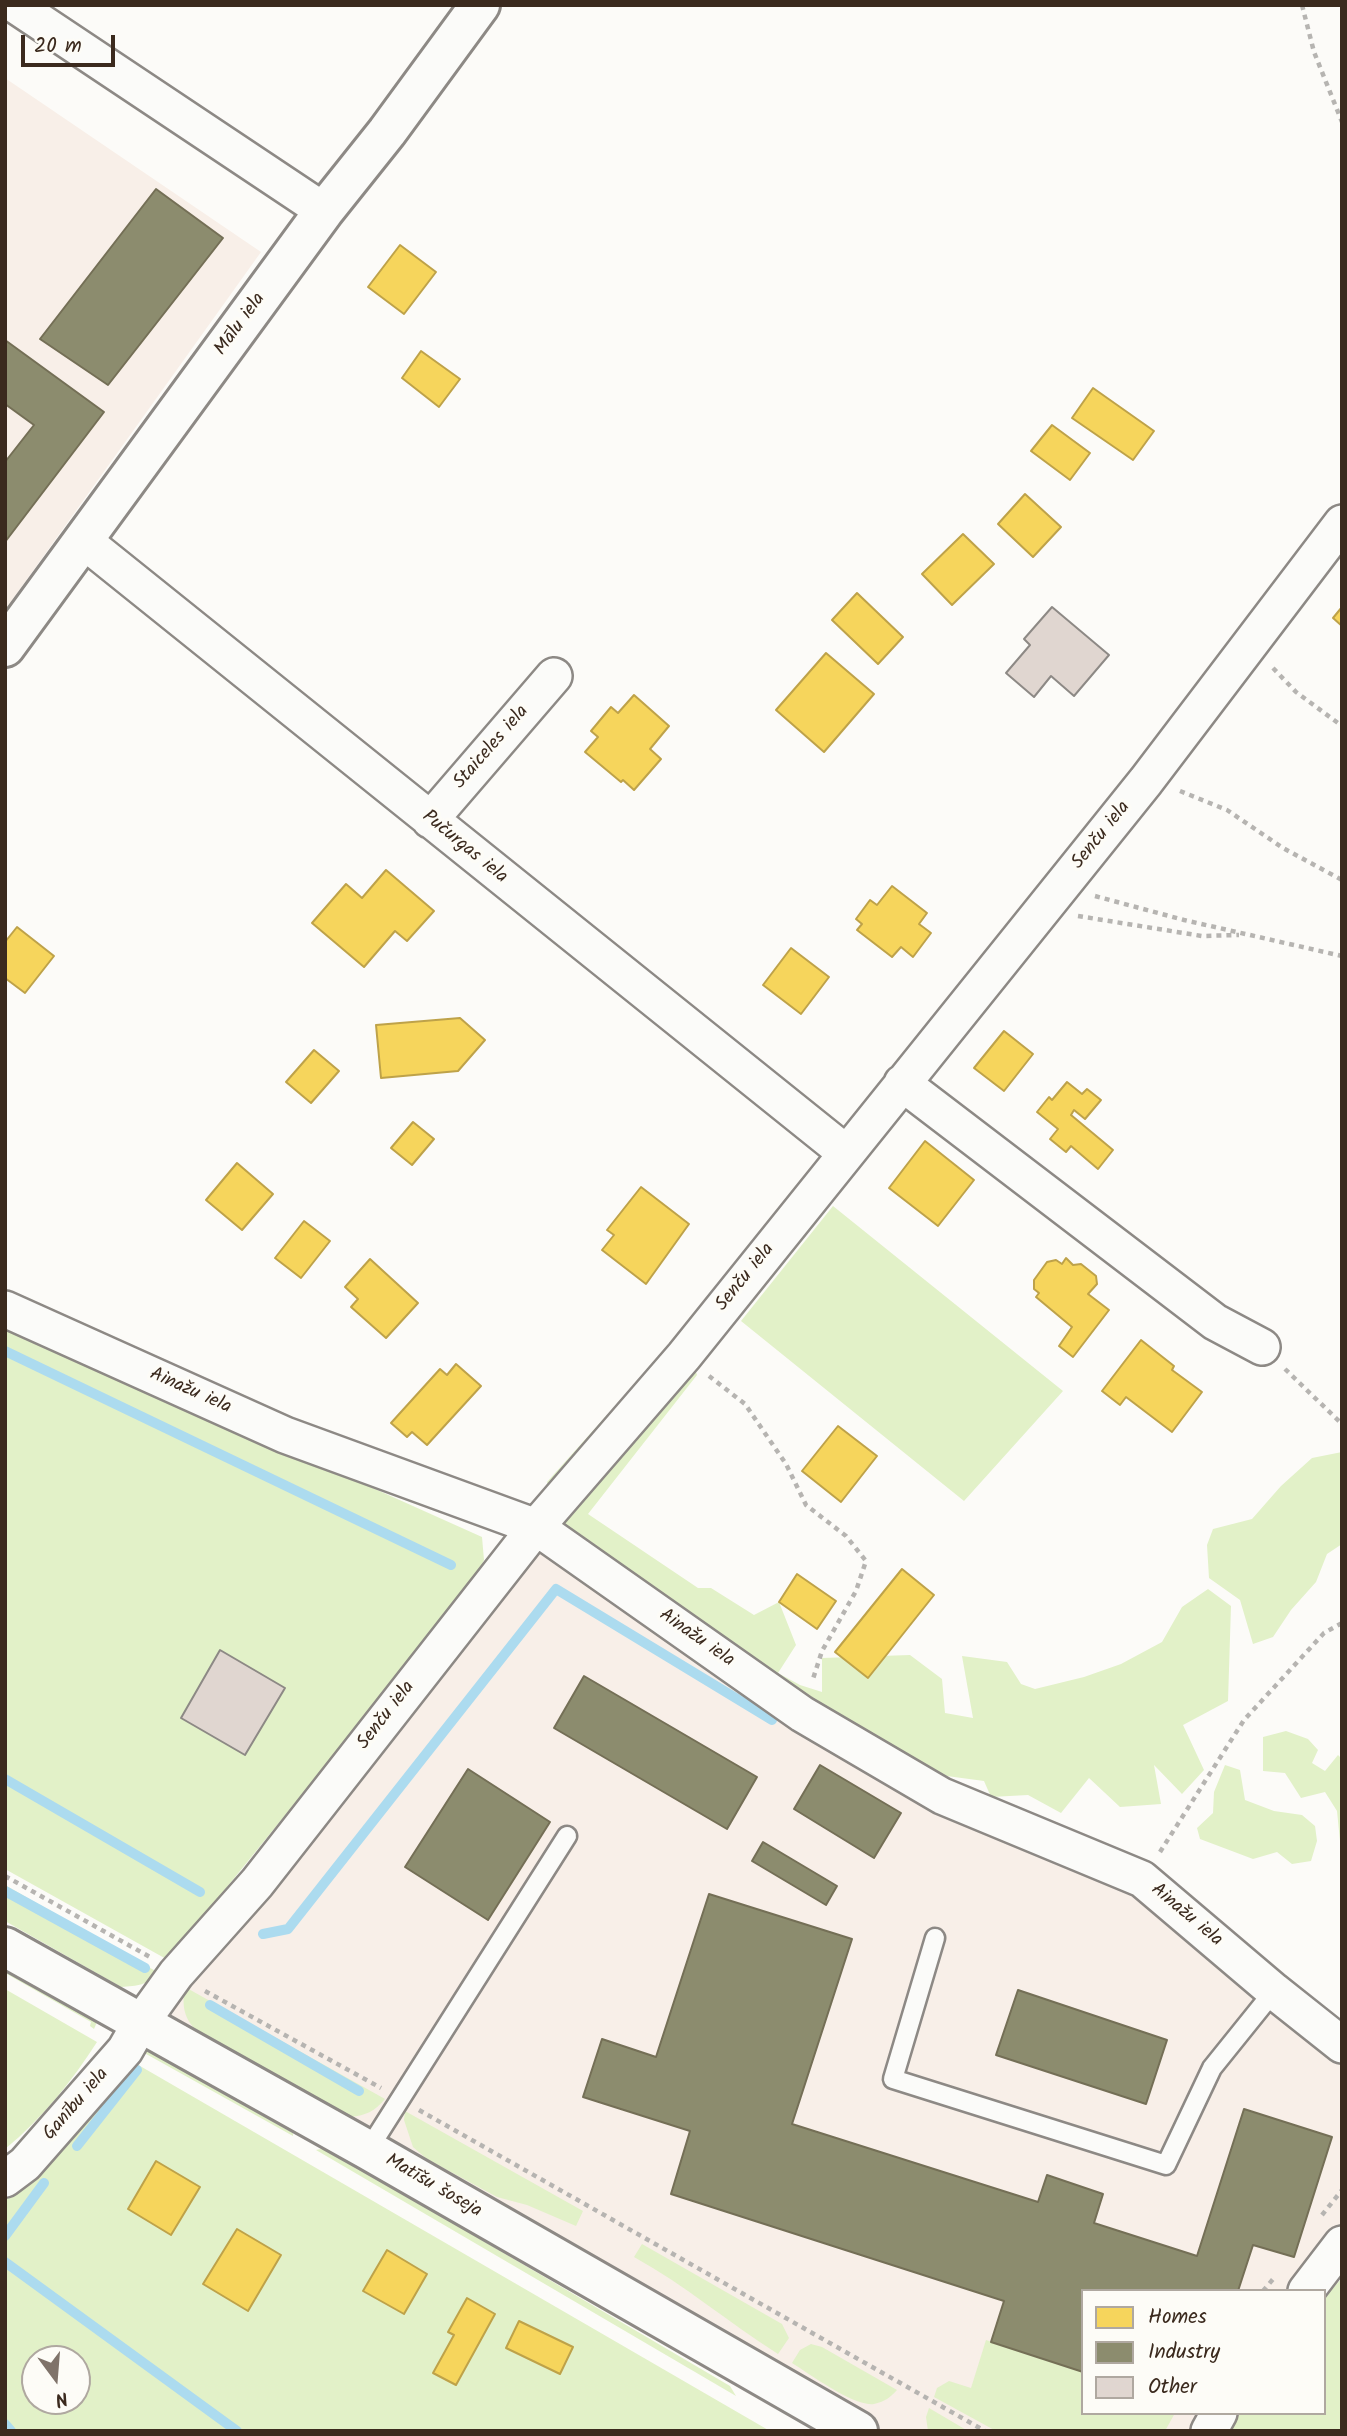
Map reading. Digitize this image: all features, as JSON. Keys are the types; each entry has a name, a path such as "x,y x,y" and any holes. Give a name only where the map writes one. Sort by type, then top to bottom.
{"main road":[{"name":"Mālu iela","path":"5,647 324,211 387,132 480,5"},
{"name":"Matīšu šoseja","path":"5,1947 368,2150 858,2431"}],"street":[{"path":"15,5 324,211"},
{"name":"Senču iela","path":"140,2024 176,1974 257,1883 536,1527 684,1356 1146,781 1342,523"},
{"name":"Pučurgas iela","path":"84,541 846,1153"},
{"name":"Staiceles iela","path":"429,820 554,676"},
{"path":"902,1083 1215,1322 1262,1347"},
{"name":"Ainažu iela","path":"5,1309 285,1435 536,1527 802,1714 942,1796 1142,1879 1342,2045"},
{"name":"Ganību iela","path":"5,2179 25,2164 125,2050 140,2024"},
{"path":"1308,2289 1342,2244"},
{"path":"1209,2431 1218,2415"}],"lane":[{"path":"368,2150 567,1836"},
{"path":"936,1938 893,2079 1166,2165 1212,2068 1274,1991"}],"path":[{"path":"1303,5 1314,52 1342,122"},
{"path":"1249,643 1296,692 1342,726"},
{"path":"1146,781 1175,789 1227,810 1283,848 1342,880"},
{"path":"1051,898 1184,920 1342,956"},
{"path":"1051,898 1122,925 1202,936 1248,935"},
{"path":"1262,1347 1342,1424"},
{"path":"684,1356 745,1404 786,1464 806,1505 846,1536 866,1561 856,1591 822,1651 802,1714"},
{"path":"1142,1879 1244,1720 1324,1633 1342,1623"},
{"path":"5,1876 157,1961"},
{"path":"196,1986 383,2089"},
{"path":"416,2108 985,2431"}],"shaded area":[{"path":"5,78 261,252 5,610"},
{"path":"536,1527 802,1714 1142,1879 1342,2045 1342,2244 1308,2289 1081,2289 1081,2415 1218,2415 1209,2431 858,2431 140,2024"}],"green space":[{"path":"833,1206 1063,1391 964,1501 741,1321"},
{"path":"5,1323 482,1537 484,1560 476,1579 168,1960 5,1869"},
{"path":"692,1359 697,1375 588,1514 698,1588 711,1588 754,1615 779,1602 796,1645 778,1673 800,1685 822,1692 822,1658 910,1655 942,1679 945,1713 973,1718 962,1656 1007,1662 1021,1684 1035,1689 1084,1677 1121,1664 1162,1642 1182,1607 1208,1589 1231,1606 1228,1701 1183,1725 1204,1770 1182,1794 1154,1765 1161,1804 1120,1807 1089,1778 1061,1813 1028,1795 991,1797 984,1781 932,1774 567,1556 547,1482 607,1415 651,1416"},
{"path":"1342,1452 1342,1544 1327,1554 1316,1582 1291,1610 1273,1637 1253,1644 1240,1600 1209,1578 1207,1545 1213,1529 1252,1519 1281,1486 1312,1458"},
{"path":"1286,1731 1308,1739 1318,1750 1312,1763 1325,1771 1338,1755 1342,1759 1342,1861 1337,1811 1325,1792 1301,1798 1285,1773 1263,1771 1263,1737"},
{"path":"1225,1765 1240,1770 1245,1800 1274,1811 1302,1815 1315,1826 1317,1841 1311,1861 1292,1864 1277,1852 1253,1859 1200,1839 1197,1828 1213,1813 1214,1792"},
{"path":"5,1885 159,1973 142,1984 121,1987 5,1921"},
{"path":"5,1968 95,2019 97,2022 94,2029 90,2026 91,2022 5,1973"},
{"path":"185,1987 385,2099 370,2112 351,2117 196,2030 184,2010"},
{"path":"5,1989 97,2042 56,2099 5,2149"},
{"path":"144,2049 293,2133 293,2136 139,2050"},
{"path":"128,2059 770,2431 5,2431 5,2187"},
{"path":"405,2111 583,2211 576,2226 527,2205 497,2197 427,2159 413,2147 404,2120"},
{"path":"325,2148 730,2386 736,2396 316,2150"},
{"path":"642,2244 782,2324 789,2338 778,2354 634,2257"},
{"path":"1342,2278 1342,2431 1230,2431 1239,2415 1326,2415 1326,2296"},
{"path":"986,2340 1081,2371 1081,2415 1174,2415 1165,2431 996,2431 934,2397 937,2388 949,2381 971,2388"},
{"path":"811,2344 822,2347 897,2390 887,2399 874,2404 865,2404 844,2395 792,2363 800,2350"},
{"path":"929,2408 968,2431 928,2431 926,2417"}],"building: Homes":[{"path":"400,245 436,272 404,314 368,287"},
{"path":"421,351 460,379 439,407 402,378"},
{"path":"1093,388 1154,431 1133,460 1072,418"},
{"path":"1052,425 1090,453 1070,480 1031,451"},
{"path":"1025,494 1061,527 1033,557 998,524"},
{"path":"963,534 994,564 952,605 922,574"},
{"path":"857,593 903,637 878,664 832,620"},
{"path":"1342,607 1342,626 1333,618"},
{"path":"826,653 874,694 824,752 776,710"},
{"path":"634,695 669,726 650,749 661,759 634,790 585,752 598,737 591,731 611,707 618,713"},
{"path":"386,870 434,911 407,941 395,931 364,967 312,923 346,884 362,898"},
{"path":"892,886 927,913 919,924 931,933 913,957 901,947 892,957 857,930 862,924 856,919 870,900 877,905"},
{"path":"17,927 54,956 25,993 5,978 5,942"},
{"path":"791,948 829,977 801,1014 763,985"},
{"path":"460,1018 485,1040 458,1071 381,1078 376,1025"},
{"path":"1004,1031 1033,1054 1004,1091 974,1068"},
{"path":"314,1050 339,1071 311,1103 286,1082"},
{"path":"1067,1082 1082,1094 1087,1089 1101,1100 1085,1119 1074,1110 1071,1115 1113,1150 1098,1169 1071,1146 1066,1152 1050,1139 1058,1129 1037,1112 1049,1097 1052,1100"},
{"path":"413,1122 434,1139 412,1165 391,1148"},
{"path":"925,1141 974,1180 938,1226 889,1188"},
{"path":"237,1163 273,1194 242,1230 206,1200"},
{"path":"641,1187 689,1224 646,1284 602,1250 614,1235 607,1230"},
{"path":"304,1221 330,1241 301,1278 275,1258"},
{"path":"1066,1258 1073,1265 1081,1264 1096,1276 1097,1284 1088,1294 1109,1310 1073,1357 1059,1346 1072,1327 1036,1297 1039,1293 1034,1289 1034,1280 1047,1262 1056,1260 1062,1264"},
{"path":"370,1259 418,1303 386,1338 351,1307 358,1299 345,1287"},
{"path":"1141,1340 1174,1366 1172,1370 1202,1392 1172,1432 1126,1397 1120,1405 1102,1391"},
{"path":"456,1364 481,1386 427,1445 412,1432 407,1437 391,1423 440,1369 447,1375"},
{"path":"838,1426 877,1456 841,1502 802,1471"},
{"path":"902,1569 934,1595 868,1678 835,1652"},
{"path":"797,1574 836,1601 817,1629 779,1602"},
{"path":"156,2161 200,2187 171,2235 128,2209"},
{"path":"237,2229 281,2255 248,2311 203,2284"},
{"path":"387,2250 427,2274 404,2314 363,2291"},
{"path":"467,2298 495,2314 456,2385 433,2373 454,2335 448,2332"},
{"path":"519,2321 573,2347 560,2374 506,2348"}],"building: Industry":[{"path":"156,189 223,238 108,385 40,339"},
{"path":"5,340 104,412 5,542 5,462 34,425 5,404"},
{"path":"584,1676 757,1777 727,1829 554,1728"},
{"path":"820,1765 901,1813 874,1858 794,1809"},
{"path":"468,1769 550,1822 488,1920 405,1867"},
{"path":"763,1842 837,1886 826,1905 752,1861"},
{"path":"709,1894 852,1939 792,2124 1038,2202 1047,2175 1103,2194 1094,2223 1197,2256 1244,2109 1332,2137 1294,2257 1253,2245 1239,2289 1081,2289 1081,2371 991,2342 1004,2301 671,2194 690,2131 583,2097 602,2039 656,2057"},
{"path":"1018,1990 1167,2040 1146,2104 996,2055"}],"building: Other":[{"path":"1052,607 1109,655 1074,696 1051,676 1034,697 1006,673 1030,645 1024,639"},
{"path":"220,1650 285,1688 245,1755 181,1718"}],"waterway":[{"path":"5,1351 451,1565"},
{"path":"263,1934 288,1929 556,1589 772,1720"},
{"path":"5,1779 200,1892"},
{"path":"5,1891 145,1968"},
{"path":"210,2005 359,2091"},
{"path":"77,2146 137,2070"},
{"path":"5,2236 44,2183"},
{"path":"5,2262 237,2431"},
{"path":"5,2424 11,2431"}]}
